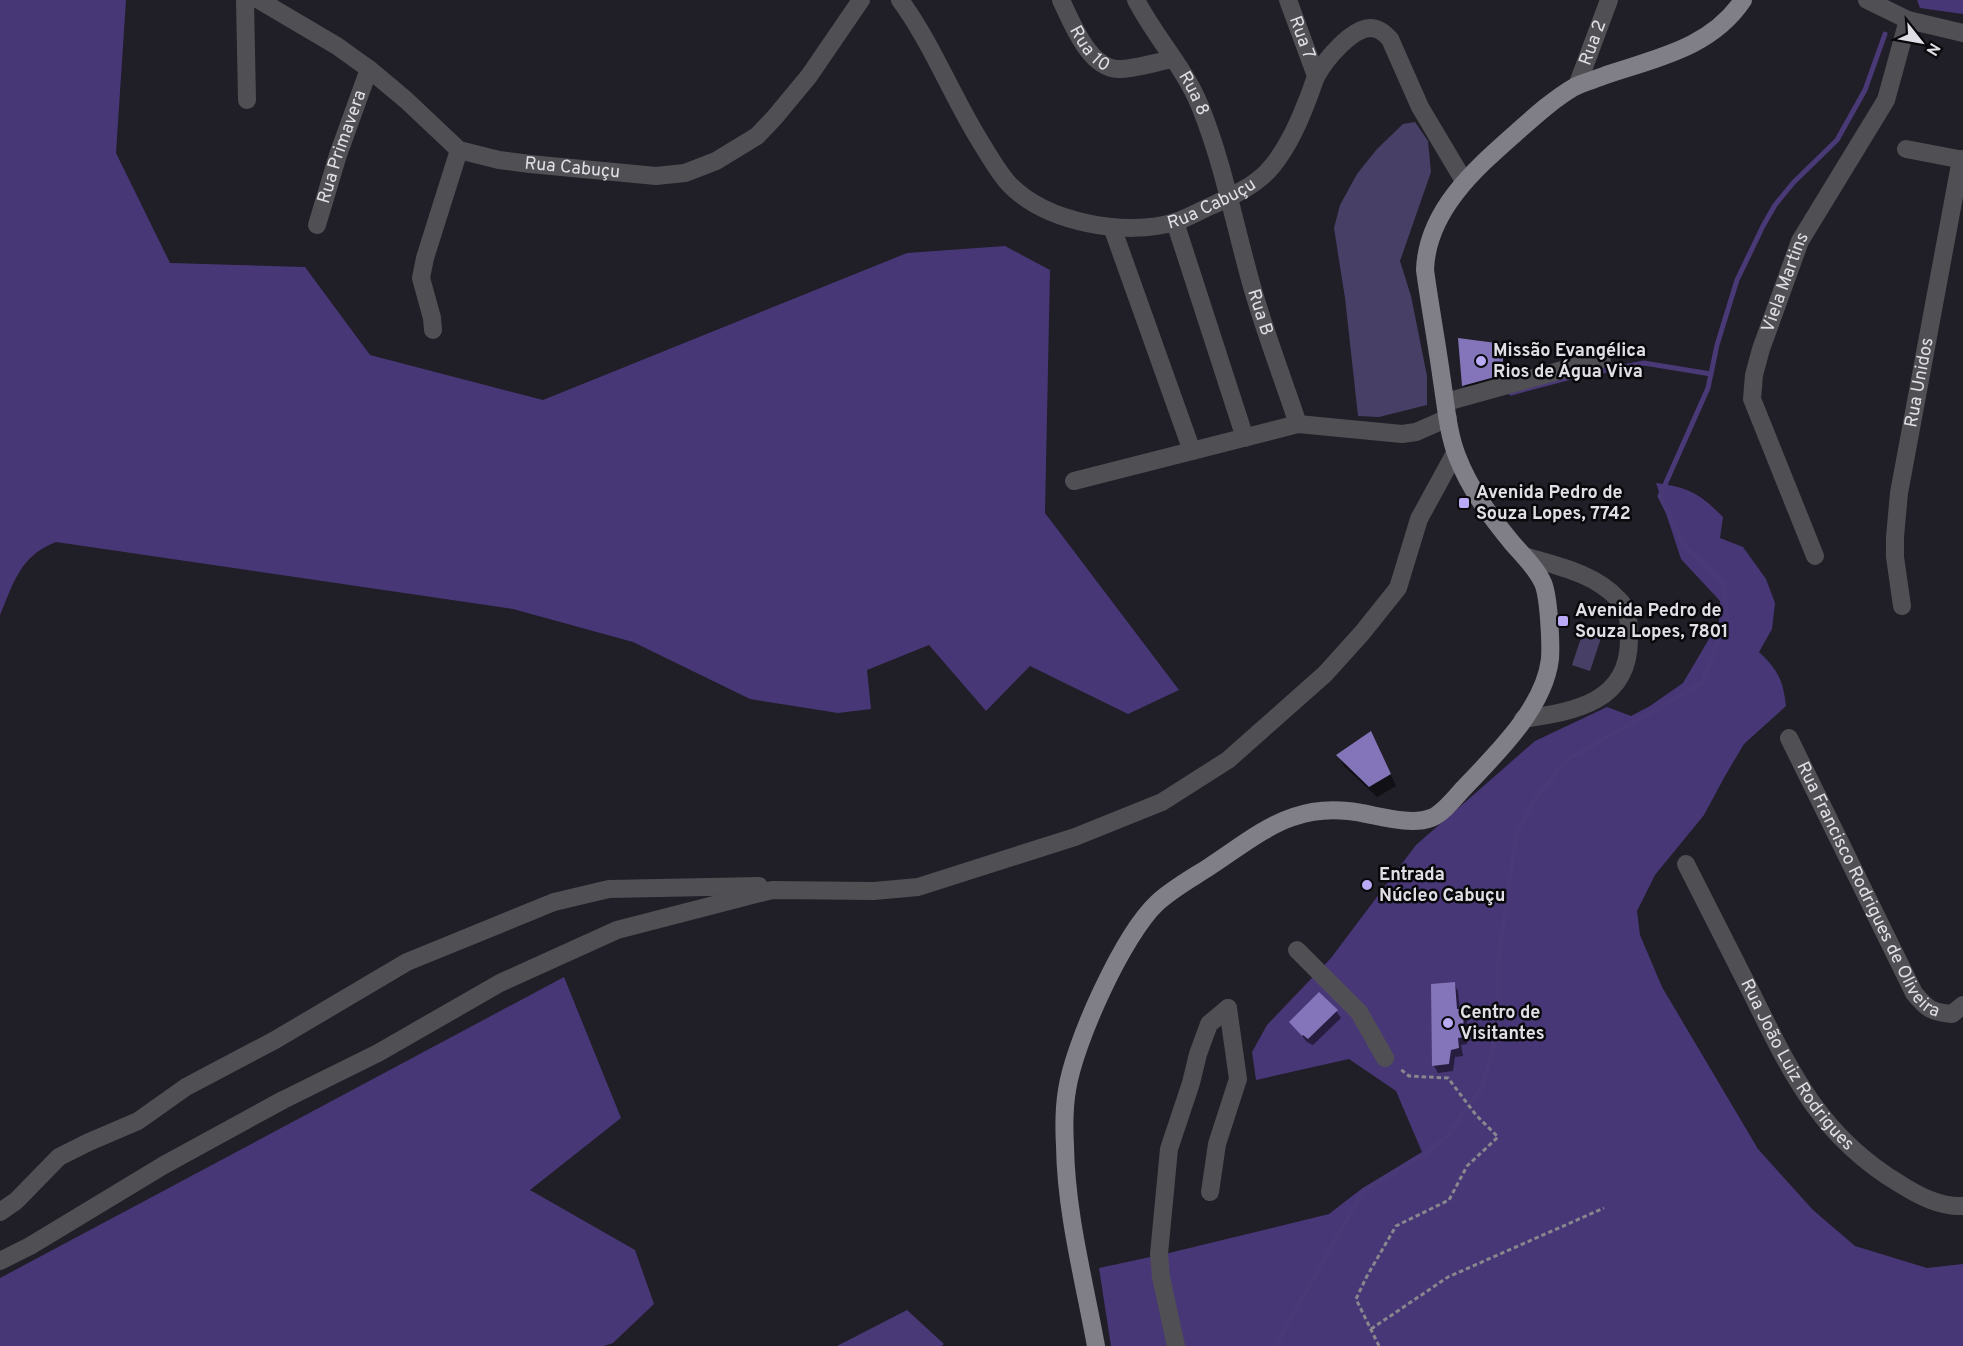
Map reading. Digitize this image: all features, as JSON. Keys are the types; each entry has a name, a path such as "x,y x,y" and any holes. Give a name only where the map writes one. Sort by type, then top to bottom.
{"main road":[{"path":"1096,1346 1071,1211 1065,1148 1067,1089 1090,1019 1126,945 1157,903 1266,830 1290,817 1326,811 1349,811 1386,819 1432,818 1452,801 1494,757 1523,719 1546,679 1550,641 1543,582 1486,511 1471,489 1455,453 1425,270 1425,250 1432,232 1441,214 1464,181 1538,114 1577,86 1651,62 1692,45 1723,23 1743,0"}],"street":[{"path":"245,0 248,100"},
{"name":"Rua Cabuçu","path":"259,0 337,46 369,69 459,150 499,160 656,176 685,173 696,169 716,161 757,136 809,75 861,0"},
{"name":"Rua Cabuçu","path":"900,0 913,18 964,116 1009,184 1036,205 1059,215 1112,227 1148,227 1176,222 1248,187 1268,171 1284,149 1307,103 1316,76 1344,42 1370,28 1382,31 1390,39 1420,107 1464,181"},
{"name":"Rua 10","path":"1061,0 1091,54 1104,66 1120,69 1173,59"},
{"name":"Rua 8","path":"1136,0 1150,26 1188,80 1200,106 1230,197"},
{"name":"Rua 7","path":"1288,0 1316,76"},
{"name":"Rua 2","path":"1577,86 1609,0"},
{"path":"1867,0 1908,20 1963,33"},
{"name":"Viela Martins","path":"1815,556 1752,399 1754,375 1800,241 1886,100 1908,20"},
{"name":"Rua Primavera","path":"317,225 338,155 369,69"},
{"path":"1906,149 1962,160"},
{"path":"433,330 421,278 425,258 459,150"},
{"name":"Rua Unidos","path":"1902,606 1895,557 1899,494 1962,160"},
{"name":"Rua B","path":"1230,197 1253,290 1298,424"},
{"path":"1176,222 1245,438"},
{"path":"1112,227 1192,451"},
{"path":"1074,481 1298,424 1402,434 1416,432 1447,410 1602,359"},
{"path":"0,1261 30,1246 164,1165 283,1100 378,1053 500,982 617,930 772,890 874,891 918,887 1076,837 1162,802 1228,760 1325,674 1362,633 1398,588 1419,519 1455,453"},
{"path":"1523,719 1577,709 1597,700 1614,685 1624,670 1629,644 1629,618 1619,599 1586,575 1524,556"},
{"name":"Rua Francisco Rodrigues de Oliveira","path":"1789,738 1914,993 1933,1012 1952,1014 1963,1005"},
{"name":"Rua João Luiz Rodrigues","path":"1686,864 1792,1074 1815,1110 1847,1144 1885,1175 1923,1198 1963,1206"},
{"path":"0,1212 16,1201 59,1157 138,1121 186,1087 274,1040 407,962 555,902 609,889 759,886 772,890"},
{"path":"1297,950 1359,1012 1385,1058"},
{"path":"1176,1346 1161,1277 1159,1254 1169,1149 1209,1024 1228,1008 1238,1079 1217,1144 1210,1192"}],"path":[{"path":"1379,1346 1356,1299 1367,1276 1396,1226 1449,1200 1467,1166 1498,1137 1476,1115 1448,1078 1409,1076 1385,1058"},
{"path":"1371,1329 1448,1277 1604,1208"}],"shaded area":[{"path":"0,0 126,0 116,153 170,263 305,267 370,355 543,400 907,253 1005,246 1050,270 1045,513 1179,690 1128,714 1030,666 986,711 929,645 867,670 871,709 838,713 750,699 633,642 513,609 56,542 34,555 26,563 14,581 0,615"},
{"path":"1917,0 1963,0 1963,14 1920,8"},
{"path":"1415,122 1428,141 1431,172 1400,261 1411,296 1427,376 1427,405 1379,417 1358,416 1345,298 1334,228 1340,205 1357,174 1377,149 1403,124"},
{"path":"1656,483 1686,490 1707,502 1723,517 1720,538 1743,547 1766,579 1775,603 1772,629 1759,652 1771,664 1778,676 1786,706 1744,744 1704,815 1655,875 1637,911 1640,935 1662,987 1758,1149 1813,1210 1855,1246 1927,1268 1963,1264 1963,1346 1111,1346 1099,1268 1329,1214 1360,1190 1422,1152 1396,1091 1349,1059 1256,1080 1252,1052 1267,1025 1331,958 1416,845 1535,741 1607,707 1631,716 1683,683 1719,622 1720,601 1681,559"},
{"path":"1585,626 1603,632 1590,671 1572,665"},
{"path":"564,977 621,1118 530,1190 635,1250 654,1304 613,1343 604,1346 0,1346 0,1278"},
{"path":"907,1310 944,1344 942,1346 837,1346"}],"building":[{"name":"Missão Evangélica Rios de Água Viva","path":"1458,338 1504,344 1502,375 1462,386"},
{"path":"1371,731 1391,774 1369,787 1336,755"},
{"name":"Centro de Visitantes","path":"1455,982 1457,1009 1463,1009 1464,1037 1458,1038 1459,1048 1451,1050 1449,1064 1432,1066 1431,984"},
{"path":"1319,992 1338,1010 1308,1039 1289,1022"}],"waterway":[{"path":"1277,1346 1363,1191 1431,1150 1449,1134 1483,1085 1497,1032 1498,966 1516,834 1532,804 1565,761 1702,683 1727,617 1724,584 1686,547 1660,496 1708,388 1717,345 1737,280 1763,226 1775,205 1793,183 1837,140 1865,90 1885,34"},
{"path":"1511,393 1571,377 1644,363 1711,374"}],"place":[{"name":"Missão Evangélica Rios de Água Viva","path":"1481,361"},
{"name":"Avenida Pedro de Souza Lopes, 7742","path":"1464,503"},
{"name":"Avenida Pedro de Souza Lopes, 7801","path":"1563,621"},
{"name":"Entrada Núcleo Cabuçu","path":"1367,885"},
{"name":"Centro de Visitantes","path":"1448,1023"}]}
